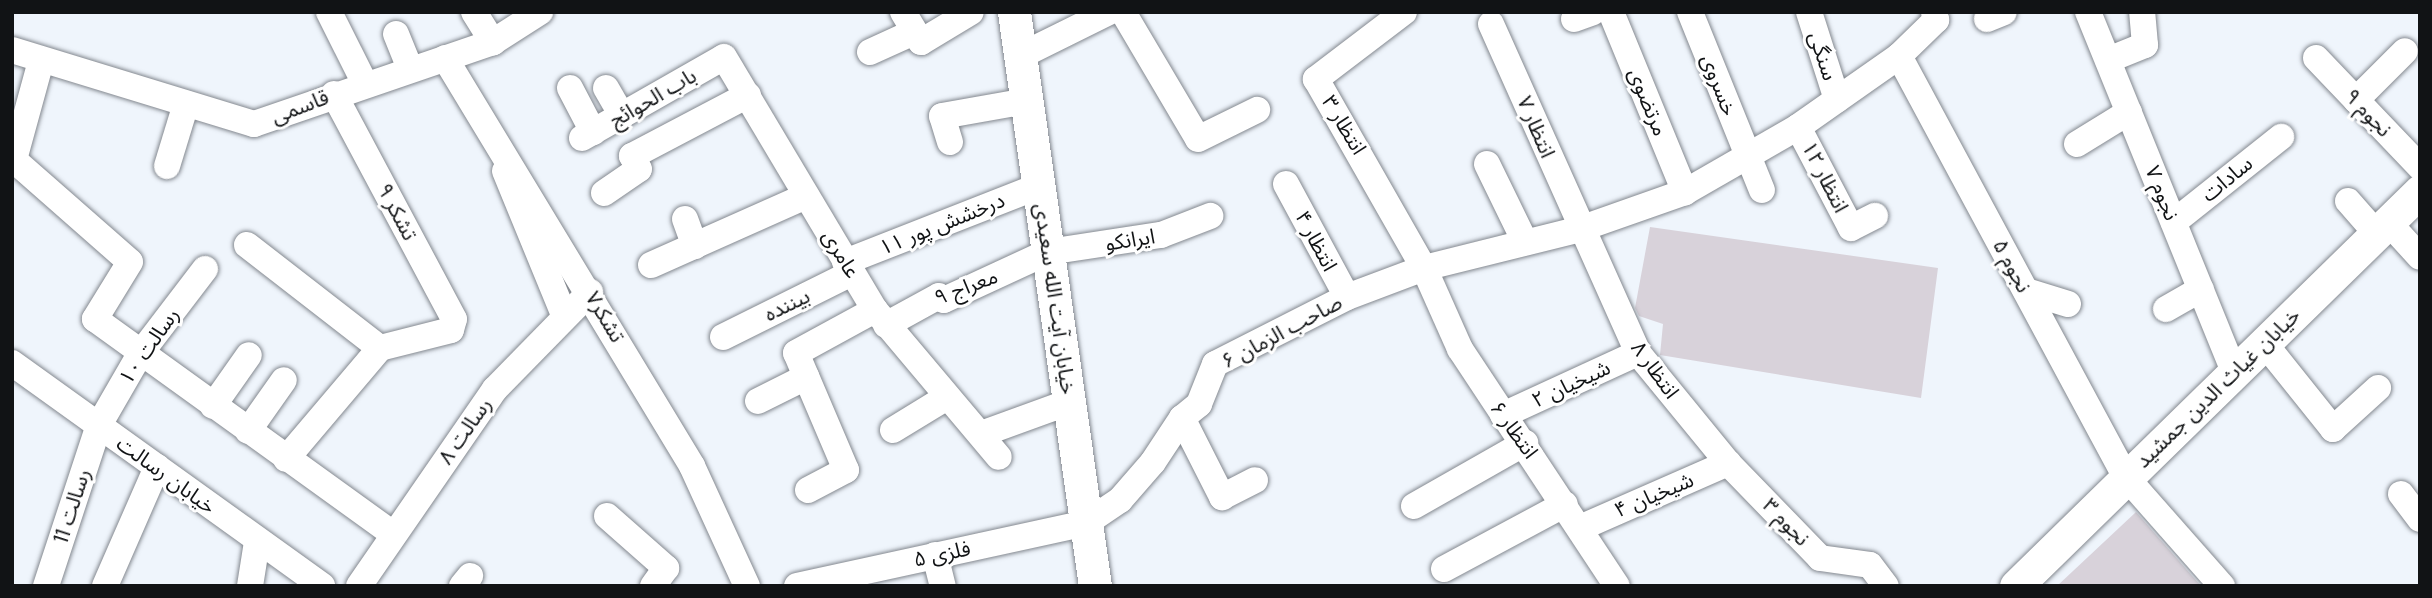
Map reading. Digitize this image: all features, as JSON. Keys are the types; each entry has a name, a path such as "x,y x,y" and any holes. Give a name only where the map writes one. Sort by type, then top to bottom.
{"main road":[{"name":"خیابان آیت الله سعیدی","path":"1014,12 1095,586"},
{"name":"خیابان غیاث الدین جمشید","path":"2016,586 2125,476 2235,374 2420,191"}],"street":[{"path":"330,12 365,83"},
{"path":"474,12 493,42"},
{"name":"قاسمی","path":"12,50 254,124 365,83 493,42 540,12"},
{"path":"870,52 912,29 971,12"},
{"path":"1020,56 1109,12"},
{"path":"1123,12 1198,139 1256,110"},
{"name":"انتظار ۳","path":"1405,12 1316,79 1424,268"},
{"name":"مرتضوی","path":"1611,12 1685,192"},
{"name":"خسروی","path":"1690,12 1762,190"},
{"name":"سنگی","path":"1809,12 1837,100"},
{"name":"صاحب الزمان ۶","path":"1086,523 1120,500 1182,418 1199,404 1215,364 1347,297 1424,268 1580,229 1685,192 1798,127 1899,56 1936,20 1934,12"},
{"name":"نجوم ۷","path":"2088,12 2235,374"},
{"path":"2108,60 2145,45 2142,12"},
{"name":"انتظار ۷","path":"1491,24 1580,229"},
{"path":"396,34 410,69"},
{"name":"عامری","path":"725,46 747,95 848,268 880,317 947,397 984,433 999,457"},
{"name":"باب الحوائج","path":"570,88 587,135 622,116 725,46"},
{"path":"2356,100 2405,51"},
{"name":"نجوم ۵","path":"1899,56 2125,476 2222,586"},
{"name":"تشکر۷","path":"445,58 590,292 692,466 747,586"},
{"name":"نجوم ۹","path":"2316,58 2420,167"},
{"path":"41,61 14,160 130,262 95,319 393,534"},
{"path":"606,88 622,116"},
{"name":"تشکر ۹","path":"334,94 454,319 451,330 380,348"},
{"path":"604,193 639,169 632,156 747,95"},
{"path":"950,142 942,116 1027,101"},
{"path":"167,166 186,104"},
{"path":"2077,144 2129,112"},
{"name":"انتظار ۱۲","path":"1798,127 1818,191 1851,228 1875,216"},
{"name":"سادات","path":"2174,222 2281,136"},
{"path":"500,148 507,183 564,315"},
{"path":"1487,164 1525,242"},
{"name":"انتظار ۴","path":"1286,184 1347,297"},
{"name":"درخشش پور ۱۱","path":"848,268 1039,186"},
{"path":"651,265 806,196"},
{"path":"2348,201 2420,257"},
{"name":"ایرانکو","path":"1048,252 1161,235 1210,216"},
{"path":"685,219 695,246"},
{"name":"انتظار ۸","path":"1580,229 1639,353 1728,463"},
{"path":"247,245 380,348 286,459"},
{"name":"معراج ۹","path":"806,377 796,353 880,317 939,296 944,300 1048,252"},
{"name":"بیننده","path":"723,337 848,268"},
{"name":"انتظار ۶","path":"1424,268 1460,349 1617,586"},
{"name":"رسالت ۱۰","path":"99,425 140,354 205,269"},
{"path":"2166,309 2201,289"},
{"path":"2026,291 2068,304"},
{"name":"رسالت ۸","path":"359,586 495,389 564,315 590,292"},
{"path":"2265,344 2333,429 2378,388"},
{"name":"شیخیان ۲","path":"1503,415 1639,353"},
{"path":"213,406 249,355"},
{"name":"خیابان رسالت","path":"12,363 257,542 322,586"},
{"path":"758,401 806,377 846,470 808,490"},
{"path":"248,431 284,380"},
{"path":"893,430 947,397"},
{"path":"984,433 1069,402"},
{"path":"1182,418 1222,497 1255,480"},
{"name":"رسالت 11","path":"46,586 99,425"},
{"path":"1414,506 1524,443"},
{"name":"شیخیان ۴","path":"1580,528 1728,463"},
{"name":"نجوم ۳","path":"1728,463 1820,558 1870,565 1886,586"},
{"path":"105,586 157,467"},
{"path":"2401,494 2420,519"},
{"path":"1444,569 1565,504"},
{"path":"607,516 666,568 653,586"},
{"name":"فلزی ۵","path":"797,586 1086,523"},
{"path":"250,586 257,542"},
{"path":"935,555 943,586"}],"building":[{"path":"1650,227 1938,268 1921,398 1660,355 1663,324 1639,316 1635,308"},
{"path":"2136,512 2201,586 2057,586"}]}
